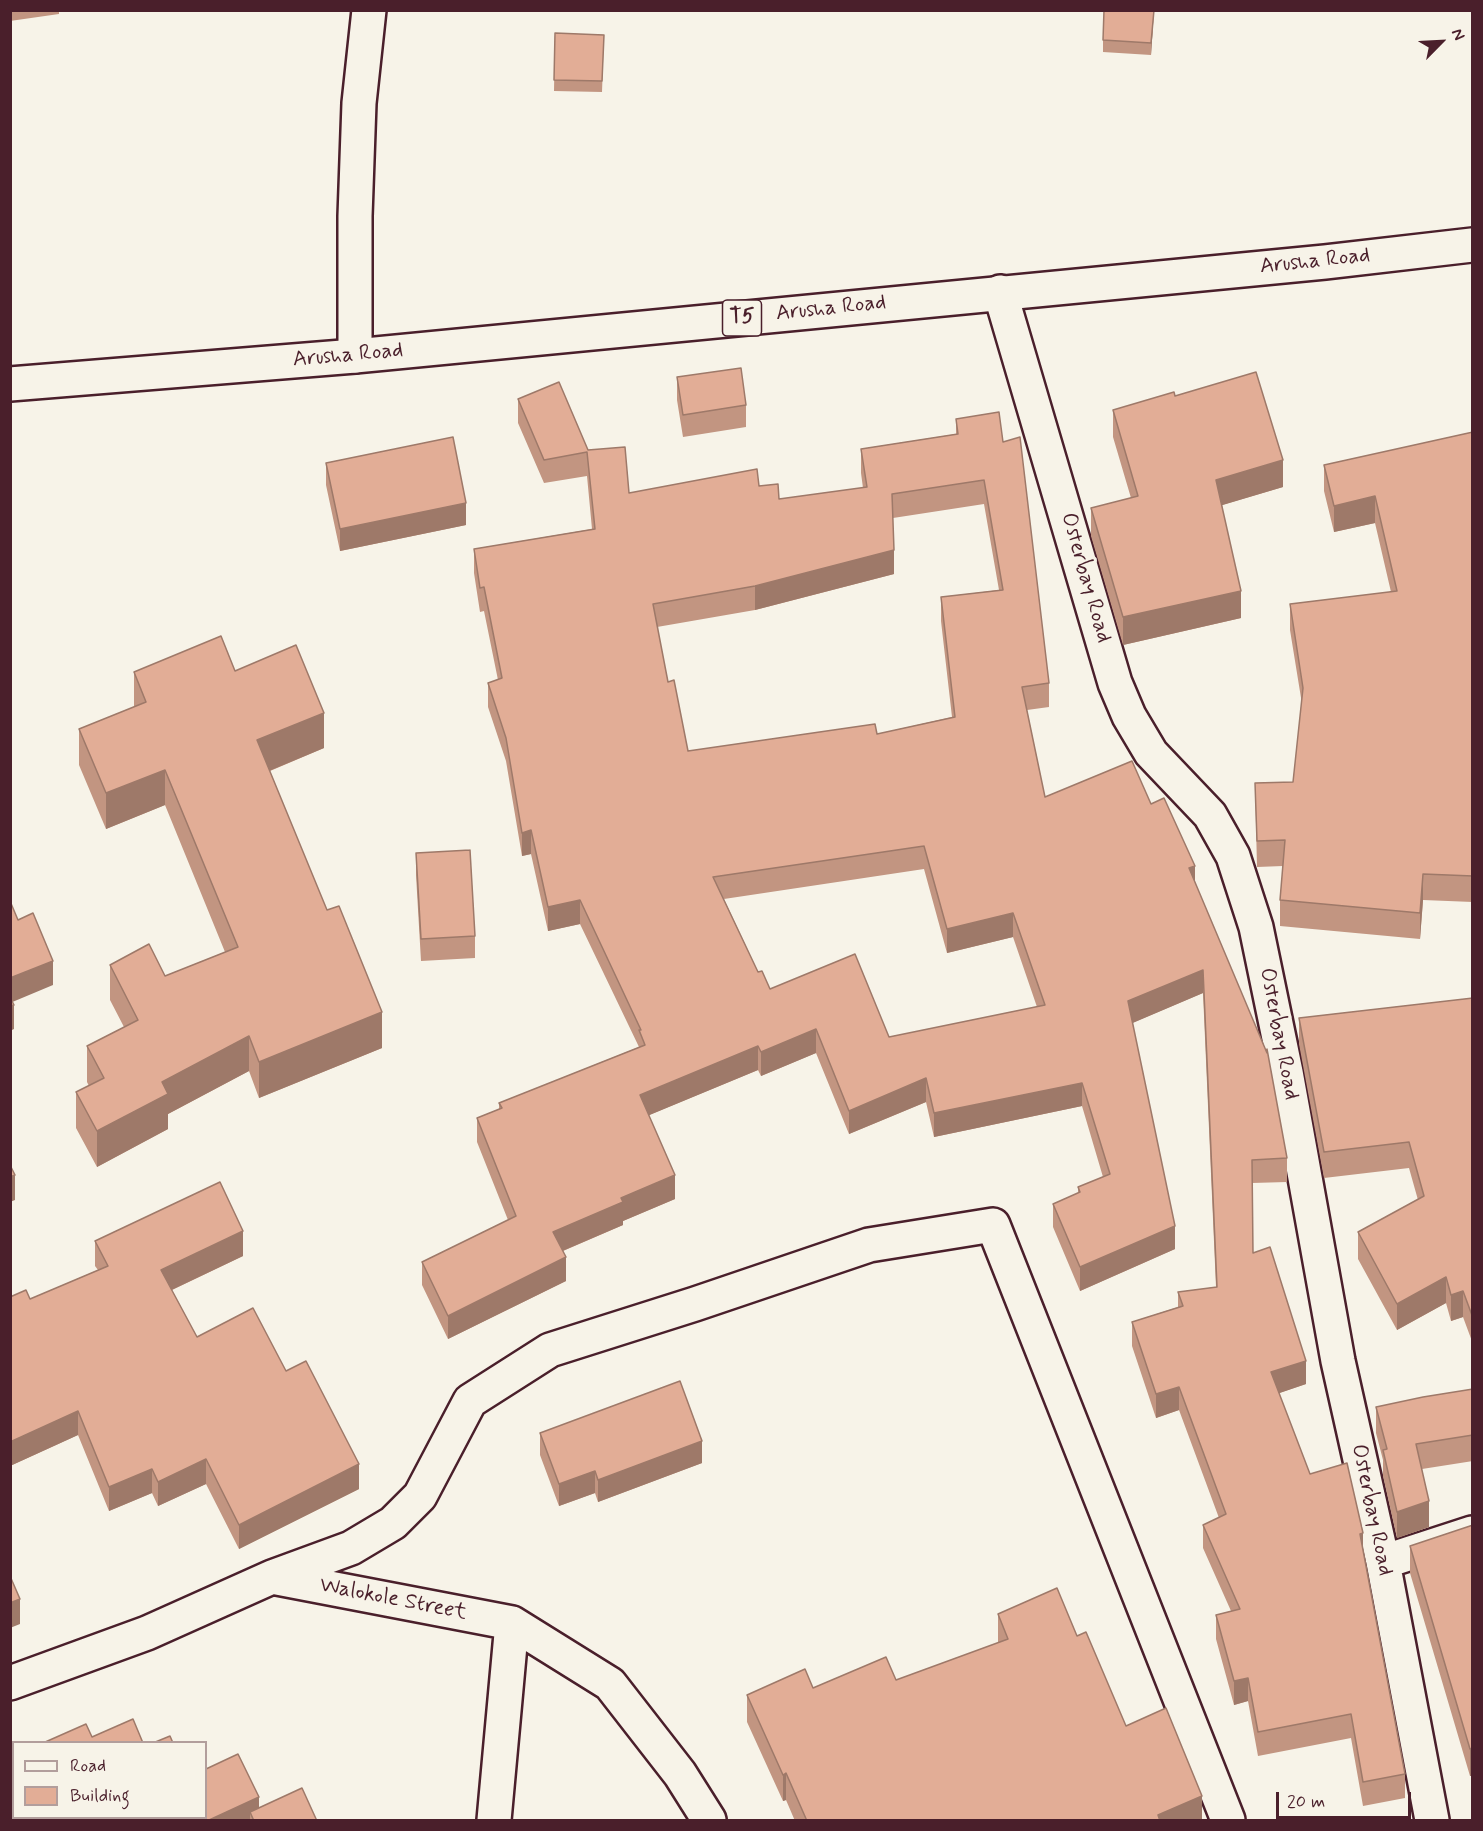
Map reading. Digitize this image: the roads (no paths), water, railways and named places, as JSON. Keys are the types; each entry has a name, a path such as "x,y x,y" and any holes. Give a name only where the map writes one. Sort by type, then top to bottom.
{"main road":[{"path":"355,356 355,216 359,103 369,10"},
{"name":"Arusha Road","path":"10,384 355,356 1313,263 1473,245"},
{"name":"Osterbay Road","path":"1000,292 1115,683 1129,716 1151,753 1210,815 1233,856 1256,927 1286,1072 1338,1361 1383,1562 1432,1821"},
{"path":"10,1683 147,1633 272,1577 351,1548 393,1523 420,1496 470,1401 550,1350 869,1245 993,1225 1228,1821"},
{"path":"1383,1562 1473,1533"},
{"name":"Walokole Street","path":"272,1577 512,1623 610,1684 680,1774 709,1821"},
{"path":"494,1821 512,1623"}]}
